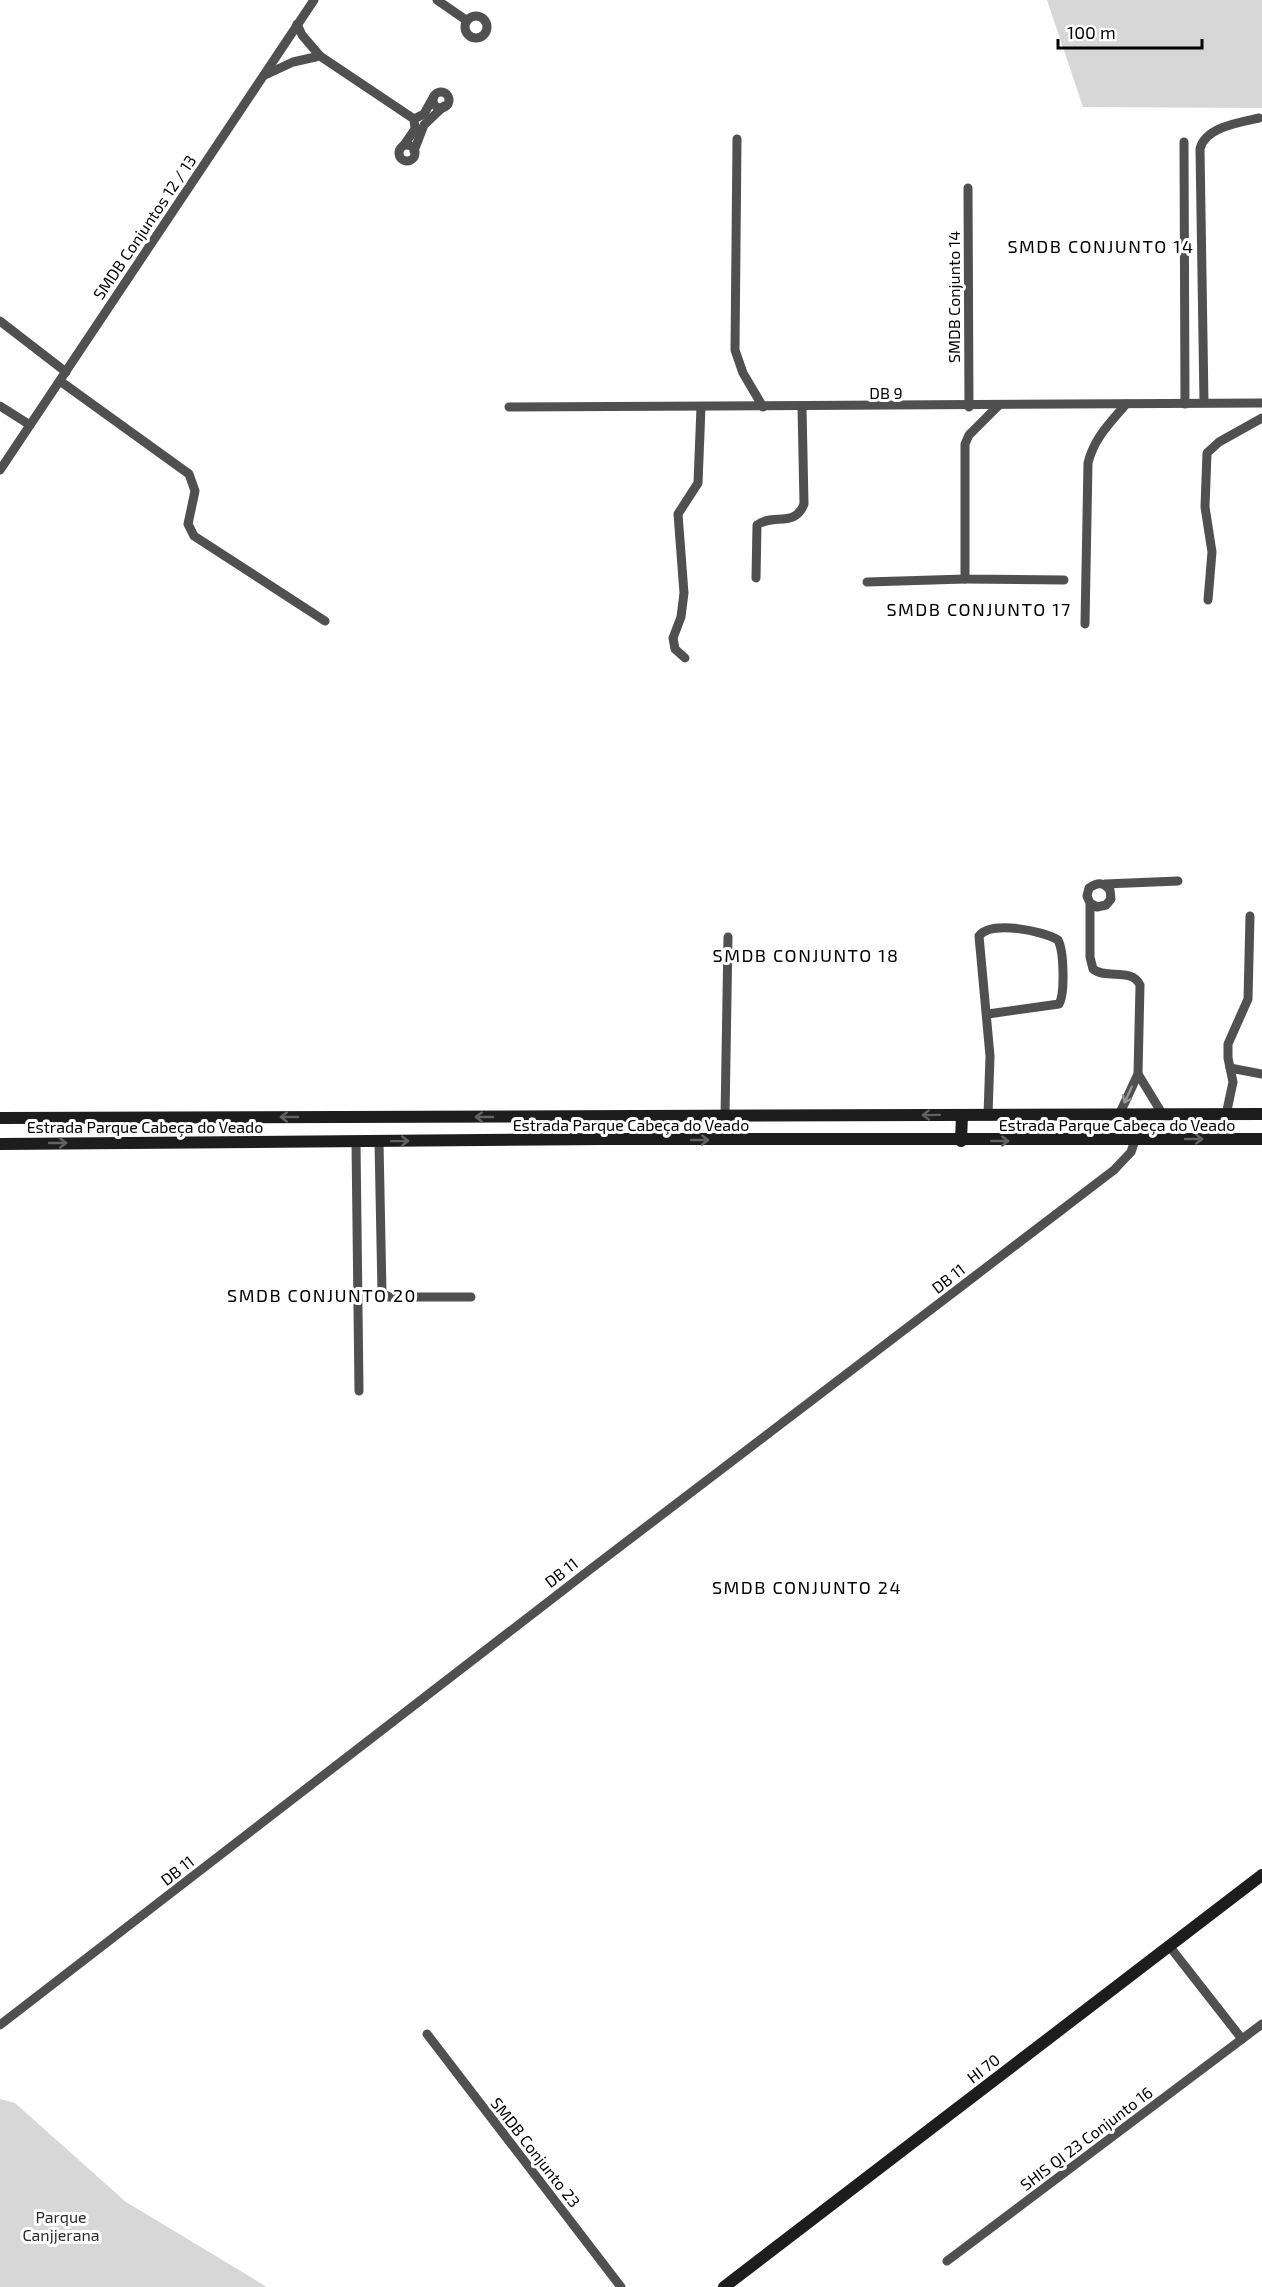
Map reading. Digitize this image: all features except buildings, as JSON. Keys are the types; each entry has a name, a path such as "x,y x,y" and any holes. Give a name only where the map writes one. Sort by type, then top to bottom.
{"main road":[{"name":"Estrada Parque Cabeça do Veado","path":"0,1118 1262,1114"},
{"path":"961,1141 962,1115"},
{"name":"Estrada Parque Cabeça do Veado","path":"0,1144 1262,1139"},
{"name":"HI 70","path":"724,2287 1262,1875"}],"street":[{"name":"SMDB Conjuntos 12 / 13","path":"0,470 314,0"},
{"path":"437,0 466,20"},
{"path":"297,24 302,35 320,56 414,119"},
{"path":"263,76 293,62 320,56"},
{"path":"434,96 435,105 444,106 424,125 414,151 410,146 404,145 415,129 414,119 424,114 434,96"},
{"path":"1204,402 1200,149 1202,143 1213,133 1236,123 1259,118"},
{"path":"737,139 735,350 743,374 763,407"},
{"path":"1184,142 1185,404"},
{"name":"SMDB Conjunto 14","path":"968,188 969,406"},
{"path":"0,321 66,372"},
{"path":"60,381 189,474 195,491 188,524 194,536 325,621"},
{"name":"DB 9","path":"509,407 1262,403"},
{"path":"965,579 965,444 969,435 999,405"},
{"path":"1085,624 1088,463 1091,449 1101,432 1126,405"},
{"path":"0,406 30,425"},
{"path":"685,658 678,653 674,643 684,606 678,514 698,483 701,407"},
{"path":"756,578 757,525 764,520 794,518 801,512 804,504 802,407"},
{"path":"1208,600 1212,552 1205,507 1207,453 1219,442 1262,418"},
{"path":"867,582 965,579 1064,580"},
{"path":"1119,1115 1138,1074 1140,986 1130,976 1103,974 1093,969 1090,957 1090,903 1087,896 1089,888 1096,883 1178,881"},
{"path":"1090,903 1097,907 1106,905 1111,899 1110,890 1105,884"},
{"path":"1226,1115 1233,1089 1228,1044 1248,999 1250,916"},
{"path":"988,1014 1059,1004 1062,995 1062,951 1058,940 1047,935 1015,929 995,928 982,932 978,942 988,1014 990,1056 988,1115"},
{"path":"725,1117 728,937"},
{"path":"1230,1068 1262,1074"},
{"path":"1138,1074 1163,1115"},
{"name":"DB 11","path":"0,2025 583,1575 1114,1170 1131,1152 1135,1140"},
{"path":"356,1142 359,1391"},
{"path":"380,1142 382,1293 389,1297 471,1297"},
{"path":"1170,1947 1242,2039"},
{"name":"SHIS QI 23 Conjunto 16","path":"948,2261 1262,2024"},
{"name":"SMDB Conjunto 23","path":"427,2034 621,2287"}],"green space":[{"path":"1047,0 1262,0 1262,108 1083,107"},
{"name":"Parque Canjjerana","path":"0,2099 15,2103 126,2202 267,2287 0,2287"}],"district":[{"name":"SMDB CONJUNTO 14","path":"1101,246"},
{"name":"SMDB CONJUNTO 17","path":"979,609"},
{"name":"SMDB CONJUNTO 18","path":"806,955"},
{"name":"SMDB CONJUNTO 20","path":"322,1295"},
{"name":"SMDB CONJUNTO 24","path":"807,1587"}]}
